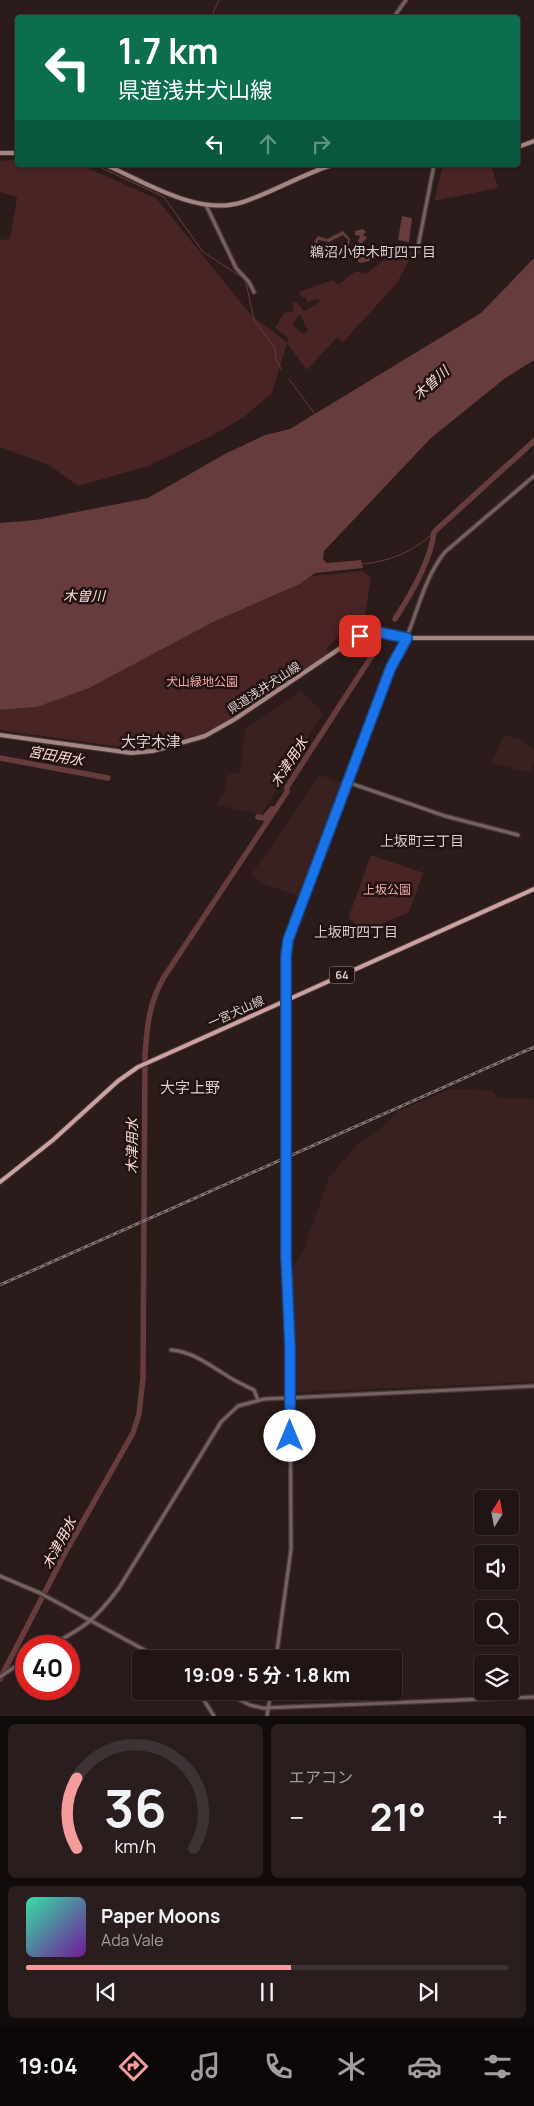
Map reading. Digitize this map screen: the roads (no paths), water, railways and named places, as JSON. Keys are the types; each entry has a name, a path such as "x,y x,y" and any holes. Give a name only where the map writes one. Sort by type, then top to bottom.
{"main road":[{"path":"520,146 534,140"},
{"path":"0,153 15,153"},
{"path":"111,167 184,199 206,205 227,205 243,202 327,167"},
{"name":"県道浅井犬山線","path":"0,735 132,753 153,752 205,736 235,719 360,636 377,632 407,638 534,638"},
{"name":"一宮犬山線","path":"0,1182 53,1140 118,1081 138,1067 534,889"}],"street":[{"path":"395,15 406,0"},
{"path":"418,252 434,167"},
{"path":"206,205 236,268 245,277 254,292"},
{"path":"277,1650 291,1549 290,1348 286,1256 285,1000 288,940 391,667 407,638 435,564 466,533 534,476"},
{"path":"347,782 445,816 518,835"},
{"path":"170,1350 185,1352 197,1357 228,1377 254,1390 258,1400"},
{"path":"71,1635 83,1629 107,1605 221,1422 238,1406 258,1400 290,1397 534,1386"},
{"path":"0,1576 46,1596 144,1650"},
{"path":"0,1677 15,1666"},
{"path":"241,1700 253,1706 269,1708 534,1696"},
{"path":"204,1700 214,1716"},
{"path":"268,1716 270,1700"}],"water":[{"path":"402,216 412,218 409,242 398,240"},
{"path":"363,229 366,232 363,235 367,238 361,244 358,241 360,236 355,235 355,231"},
{"path":"343,231 350,239 348,248 346,248 348,240 343,235 329,242 318,240 317,242 334,249 348,250 346,253 339,251 334,253 316,247 314,242 318,236 327,239"},
{"path":"368,251 372,257 369,261 358,262 358,259"},
{"name":"木曽川","path":"534,258 534,360 504,379 431,438 324,551 323,559 327,563 361,560 363,568 315,573 300,584 213,622 89,688 37,707 0,710 0,523 36,520 148,498 225,454 265,435 290,429 481,313"}],"waterway":[{"path":"212,15 219,0"},
{"path":"99,167 164,197 203,252 243,278 246,283 254,320 275,348 276,359 281,369"},
{"path":"289,379 315,414"},
{"name":"木津用水","path":"395,619 424,566 434,532 534,441"},
{"path":"361,564 381,561 400,555 418,545 434,532"},
{"name":"木津用水","path":"0,1679 65,1553 133,1433 139,1414 143,1378 145,1055 148,1025 155,996 164,977 287,792 287,787 379,645"},
{"name":"宮田用水","path":"0,758 108,778"},
{"name":"宮田用水","path":"258,817 264,818 272,809"}],"railway":[{"path":"0,1285 534,1047"}],"district":[{"name":"鵜沼小伊木町四丁目","path":"373,252"},
{"name":"大字木津","path":"151,742"},
{"name":"上坂町三丁目","path":"422,841"},
{"name":"上坂町四丁目","path":"356,932"},
{"name":"大字上野","path":"190,1088"}],"park label":[{"name":"犬山緑地公園","path":"202,682"},
{"name":"上坂公園","path":"387,890"}]}
